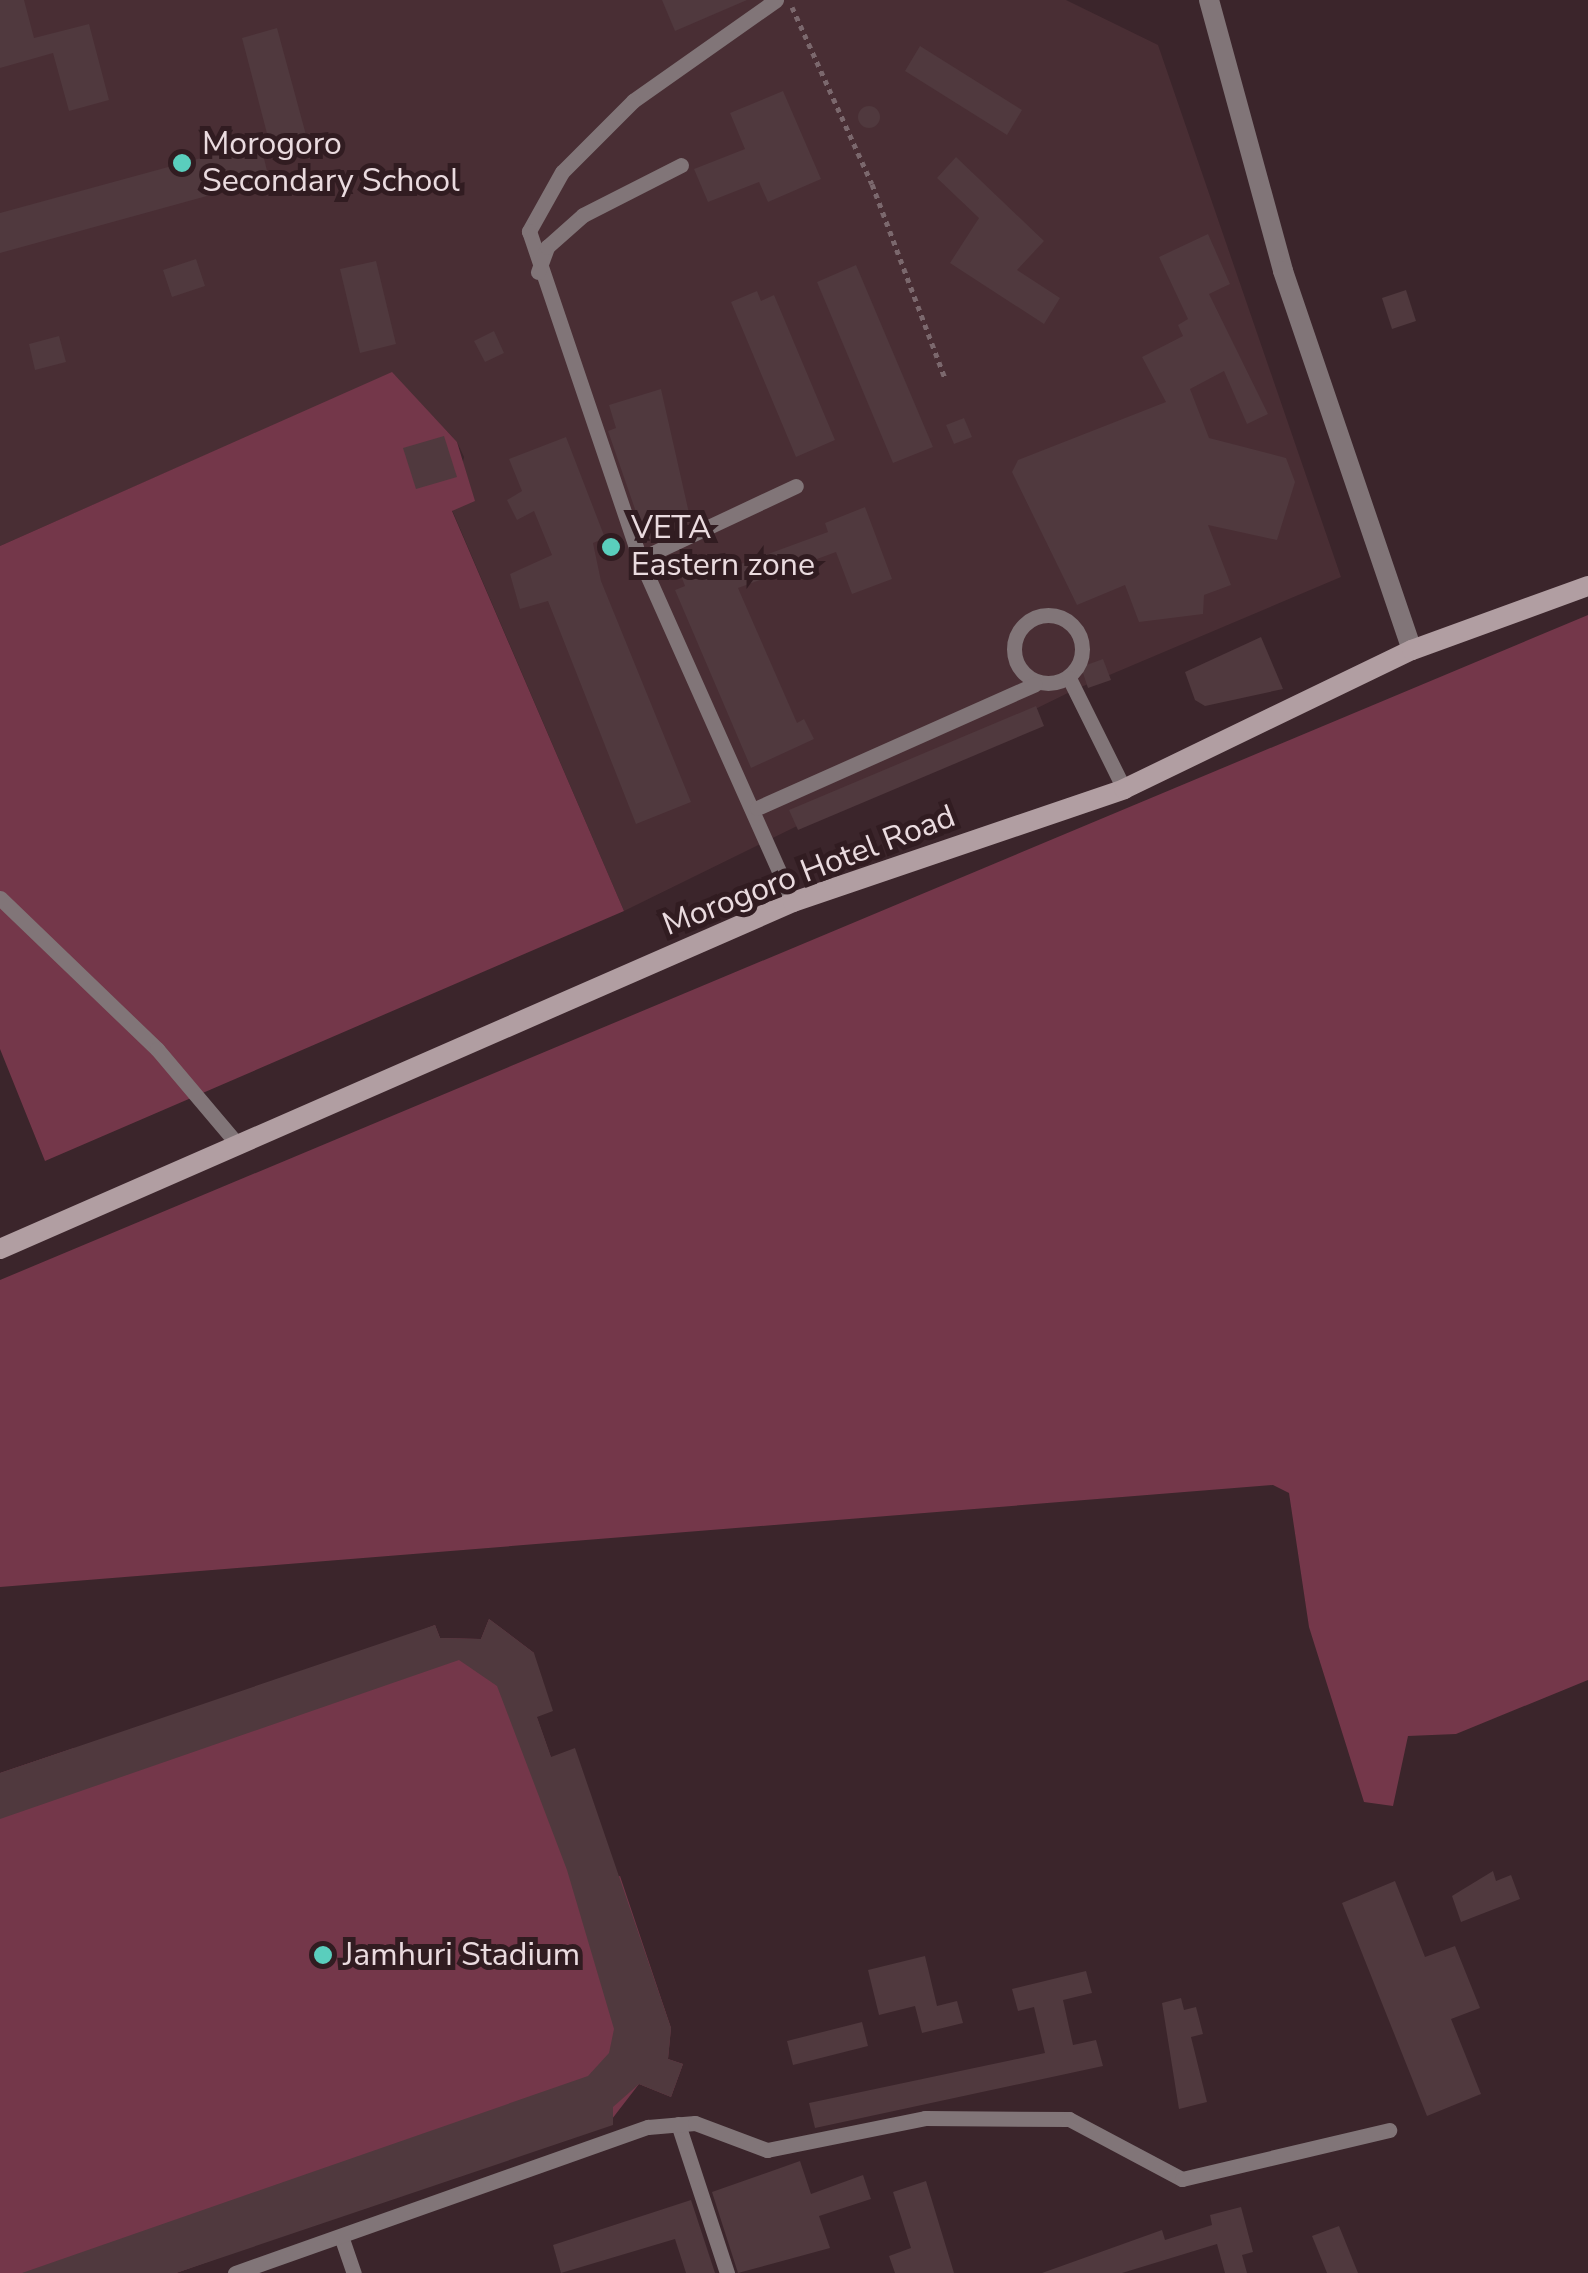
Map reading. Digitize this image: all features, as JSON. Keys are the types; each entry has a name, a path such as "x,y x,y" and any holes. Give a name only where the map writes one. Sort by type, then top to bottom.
{"street":[{"path":"1209,0 1283,271 1412,650"},
{"name":"Morogoro Hotel Road","path":"0,1249 793,902 1124,788 1412,650 1588,586"}],"lane":[{"path":"546,300 529,231 562,172 660,78 776,0"},
{"path":"682,165 596,206 552,241 538,270 640,560 757,808 793,902"},
{"path":"640,560 796,486"},
{"path":"757,808 1035,684 1069,678 1078,663 1076,634 1065,617 1044,612 1025,621 1017,643 1035,684"},
{"path":"1069,678 1124,788"},
{"path":"0,898 158,1049 239,1146"},
{"path":"235,2273 678,2124 767,2150 925,2118 1069,2119 1182,2179 1388,2130"},
{"path":"678,2124 727,2273"},
{"path":"341,2236 354,2273"}],"path":[{"path":"788,0 872,184 945,378"}],"shaded area":[{"path":"0,0 1066,0 1158,45 1341,577 1074,690 624,911 452,510 464,457 457,442 392,373 0,546"},
{"path":"392,372 457,442 475,501 452,511 624,911 45,1161 0,1049 0,546"},
{"path":"1588,615 1588,1680 1456,1734 1408,1736 1393,1806 1364,1802 1309,1627 1289,1493 1273,1485 0,1587 0,1280"},
{"name":"Jamhuri Stadium","path":"489,1619 534,1653 519,1667 595,1882 620,1876 671,2028 668,2059 683,2064 671,2097 639,2084 612,2119 176,2273 0,2273 0,1773 74,1748 80,1764 435,1625 440,1638 481,1639"}],"building":[{"path":"0,0 24,0 34,38 89,24 109,100 69,111 53,53 0,68"},
{"path":"662,0 747,0 675,31"},
{"path":"277,28 306,135 270,145 242,38"},
{"path":"920,46 1022,110 1007,135 905,71"},
{"path":"783,91 821,179 768,202 759,182 708,202 694,169 745,149 730,113"},
{"path":"869,106 877,109 877,125 869,128 861,125 858,117 861,109"},
{"path":"260,142 269,179 0,253 0,213"},
{"path":"956,157 1044,241 1017,270 1060,298 1044,324 950,263 979,218 937,178"},
{"path":"1208,234 1230,284 1209,294 1268,414 1247,424 1224,371 1190,389 1209,438 1286,458 1295,482 1277,540 1208,525 1231,585 1204,595 1203,614 1139,622 1125,585 1077,605 1012,472 1018,460 1166,402 1142,357 1183,336 1178,325 1188,319 1159,257"},
{"path":"196,259 205,286 172,297 163,270"},
{"path":"376,261 396,344 360,353 340,269"},
{"path":"856,265 933,447 893,463 817,282"},
{"path":"1406,290 1416,321 1392,329 1382,298"},
{"path":"757,291 761,301 774,295 835,440 796,457 731,302"},
{"path":"494,331 504,353 485,362 474,341"},
{"path":"59,336 66,362 35,370 29,344"},
{"path":"661,389 691,522 646,541 608,431 616,428 609,405"},
{"path":"964,418 972,437 954,444 946,425"},
{"path":"444,436 457,477 416,489 403,448"},
{"path":"566,437 605,538 593,543 601,581 691,802 636,824 548,601 520,609 510,574 552,555 534,511 517,520 507,500 522,491 509,459"},
{"path":"865,507 892,579 852,594 836,552 738,588 797,723 804,719 814,739 751,768 675,590 685,586 680,573 712,560 717,572 730,568 828,532 825,523"},
{"path":"1261,637 1283,689 1205,706 1195,700 1185,672"},
{"path":"1103,659 1111,680 1088,688 1081,667"},
{"path":"1036,706 1044,726 798,830 789,810"},
{"path":"489,1619 534,1653 553,1711 537,1717 551,1757 575,1748 671,2028 668,2059 683,2064 671,2097 639,2084 613,2107 613,2125 176,2273 22,2273 588,2076 609,2053 614,2029 567,1870 497,1686 459,1660 0,1819 0,1773 435,1625 440,1638 481,1639"},
{"path":"1493,1871 1496,1881 1511,1875 1520,1899 1461,1922 1452,1896"},
{"path":"1395,1881 1425,1957 1455,1946 1480,2008 1451,2019 1481,2094 1427,2116 1342,1903"},
{"path":"925,1956 937,2006 957,2001 963,2023 922,2033 915,2006 879,2015 868,1970"},
{"path":"1086,1971 1092,1993 1063,2000 1073,2045 1096,2040 1103,2066 815,2128 809,2103 1045,2053 1034,2007 1018,2011 1012,1989"},
{"path":"1181,1998 1184,2010 1196,2007 1203,2034 1191,2037 1207,2102 1179,2109 1162,2003"},
{"path":"862,2022 868,2046 793,2065 787,2041"},
{"path":"800,2161 811,2194 863,2175 871,2199 819,2216 830,2248 738,2273 712,2192"},
{"path":"926,2181 954,2273 895,2273 889,2256 911,2248 893,2192"},
{"path":"691,2200 715,2273 686,2273 675,2239 561,2273 553,2245"},
{"path":"1241,2207 1253,2252 1242,2255 1247,2273 1225,2273 1217,2244 1122,2273 1042,2273 1162,2230 1165,2240 1212,2225 1210,2215"},
{"path":"1339,2226 1358,2273 1327,2273 1312,2236"}],"place":[{"name":"Morogoro Secondary School","path":"182,163"},
{"name":"VETA Eastern zone","path":"611,547"},
{"name":"Jamhuri Stadium","path":"323,1955"}]}
